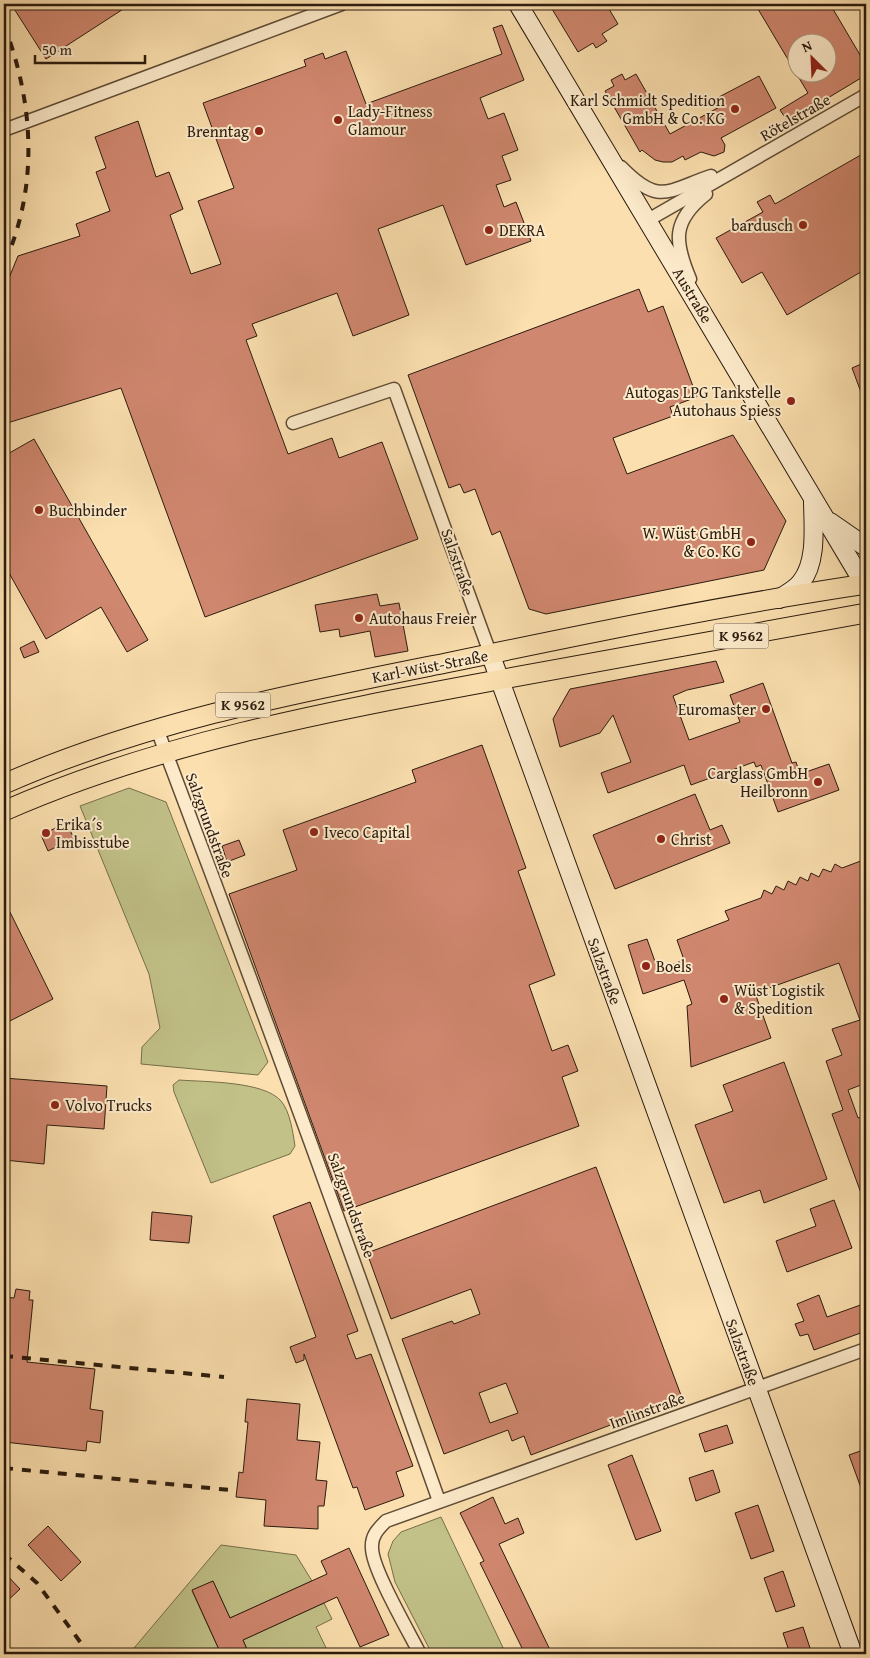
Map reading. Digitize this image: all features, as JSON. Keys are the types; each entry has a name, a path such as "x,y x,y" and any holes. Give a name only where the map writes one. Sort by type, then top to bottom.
{"main road":[{"name":"Karl-Wüst-Straße","path":"4,784 96,748 198,716 296,693 779,598 866,585"},
{"name":"Karl-Wüst-Straße","path":"4,811 56,789 166,753 309,717 866,613"}],"street":[{"path":"4,130 342,4"},
{"name":"Austraße","path":"518,4 703,311 824,518 866,585"},
{"name":"Rötelstraße","path":"648,220 866,95"},
{"name":"Rötelstraße","path":"605,150 636,182 663,193 736,169"},
{"name":"Rötelstraße","path":"703,311 680,257 678,234 684,215 691,206 736,169"},
{"name":"Salzstraße","path":"293,422 394,389 853,1654"},
{"path":"779,598 801,583 807,572 813,547 813,498"},
{"path":"824,518 866,547"},
{"name":"Salzgrundstraße","path":"157,729 288,1084 319,1160 439,1501"},
{"name":"Imlinstraße","path":"439,1501 866,1350"},
{"path":"420,1654 376,1565 372,1548 375,1532 386,1522 439,1501"}],"green space":[{"path":"129,788 166,802 268,1062 258,1075 141,1064 142,1047 160,1028 149,974 80,806"},
{"path":"179,1080 248,1086 273,1094 287,1110 295,1146 290,1154 211,1183 174,1092 173,1085"},
{"path":"441,1517 506,1654 432,1654 395,1582 388,1554 393,1541 401,1532"},
{"path":"221,1545 296,1555 312,1581 230,1618 213,1581 192,1591 221,1654 129,1654"},
{"path":"324,1603 332,1619 316,1627 329,1654 249,1654 243,1640"}],"building":[{"path":"11,4 131,4 46,59"},
{"path":"549,4 606,4 618,24 602,34 607,41 596,48 593,43 578,52"},
{"path":"755,4 830,4 866,65 866,75 788,122 780,110 808,93 801,82 838,82 838,32 788,32 788,59"},
{"path":"502,25 524,80 480,98 488,119 504,113 518,150 502,156 511,180 496,185 504,207 516,202 531,241 466,265 443,205 378,229 409,315 353,336 337,293 252,324 257,336 246,340 288,454 332,438 339,458 382,442 418,539 205,617 121,388 4,424 4,290 18,256 80,236 76,224 110,211 96,172 106,168 95,137 138,121 156,177 169,172 183,209 170,215 191,274 221,264 198,201 234,188 203,103 306,66 304,60 323,53 325,59 346,51 366,104 502,54 493,28"},
{"path":"622,74 625,80 636,74 670,134 723,105 719,97 759,76 776,108 721,138 725,145 724,152 714,156 701,152 685,160 683,156 672,162 663,162 655,160 642,150 640,152 605,91 614,86 611,80"},
{"name":"bardusch","path":"866,152 866,269 787,315 762,272 742,283 716,238 763,212 757,202 770,195 775,204"},
{"path":"639,289 648,312 663,306 697,397 670,407 673,416 613,438 627,474 733,435 786,521 764,570 546,614 529,609 500,531 492,535 475,489 464,493 460,484 449,488 408,375"},
{"path":"866,362 866,403 865,403 852,368"},
{"name":"Buchbinder","path":"34,439 148,640 127,652 101,607 46,639 4,564 4,456"},
{"name":"Autohaus Freier","path":"377,594 380,606 399,603 408,651 375,657 370,631 340,637 339,629 320,632 315,605"},
{"path":"34,641 39,652 24,658 20,648"},
{"path":"716,661 724,682 687,690 673,696 689,740 740,722 730,695 763,683 792,763 796,762 800,774 829,764 839,790 778,812 761,765 756,767 754,762 691,785 684,765 608,793 601,773 631,762 613,715 600,733 560,747 553,719 570,689"},
{"path":"482,745 526,868 518,871 555,975 529,985 552,1051 568,1045 578,1071 562,1077 579,1126 344,1211 229,894 297,870 283,830 416,782 412,770"},
{"name":"Christ","path":"695,794 710,830 722,825 730,843 615,889 593,835"},
{"path":"66,823 74,838 48,851 41,835"},
{"path":"239,840 245,855 227,862 222,846"},
{"path":"866,859 866,1083 848,1090 858,1118 866,1116 866,1128 862,1129 866,1140 865,1204 832,1114 843,1110 826,1061 842,1055 832,1029 860,1020 839,963 755,993 771,1038 691,1067 687,1006 692,1004 684,980 643,994 628,945 647,939 658,970 684,960 677,940 729,920 725,911 761,898 764,890 772,894 776,886 784,890 788,881 796,885 800,877 808,881 811,873 819,877 823,869 831,872 835,864 842,868"},
{"path":"4,900 53,999 4,1024"},
{"path":"784,1062 827,1179 764,1203 760,1190 724,1203 695,1125 733,1111 723,1085"},
{"name":"Volvo Trucks","path":"4,1078 107,1086 104,1129 47,1125 44,1164 4,1160"},
{"path":"596,1167 682,1398 531,1455 524,1436 512,1441 508,1430 444,1454 402,1339 452,1321 454,1324 480,1314 471,1289 391,1319 367,1253","holes":["506,1383 518,1413 490,1423 479,1393"]},
{"path":"834,1200 852,1248 787,1272 776,1241 816,1226 810,1209"},
{"path":"310,1202 358,1331 347,1335 356,1359 371,1354 413,1466 396,1472 404,1496 365,1510 357,1487 353,1488 304,1354 304,1360 296,1363 290,1347 316,1337 273,1216"},
{"path":"152,1212 192,1216 189,1243 150,1240"},
{"path":"16,1289 30,1291 29,1300 33,1300 27,1362 95,1369 90,1409 103,1411 100,1443 87,1441 86,1451 4,1442 4,1297 14,1298"},
{"path":"819,1295 827,1317 866,1303 866,1331 814,1350 808,1334 800,1336 795,1324 804,1321 797,1304"},
{"path":"247,1399 300,1404 297,1440 320,1442 316,1480 327,1481 324,1506 318,1506 318,1529 264,1526 266,1500 236,1497 239,1472 243,1473 248,1422 245,1422"},
{"path":"727,1425 733,1443 705,1452 699,1434"},
{"path":"866,1449 866,1499 865,1499 849,1455"},
{"path":"632,1455 661,1531 636,1540 608,1465"},
{"path":"713,1470 720,1492 696,1501 689,1478"},
{"path":"493,1497 505,1524 518,1518 524,1533 499,1544 552,1654 527,1654 524,1652 480,1563 484,1561 460,1513"},
{"path":"758,1505 774,1551 751,1559 735,1513"},
{"path":"48,1526 81,1562 61,1581 28,1545"},
{"path":"349,1548 389,1635 360,1647 337,1597 243,1640 249,1654 221,1654 192,1590 213,1581 230,1618 327,1574 321,1561"},
{"path":"783,1571 795,1606 776,1612 764,1578"},
{"path":"4,1572 20,1589 4,1604"},
{"path":"803,1627 812,1654 790,1654 783,1633"}],"railway":[{"path":"4,25 22,84 28,145 23,205 15,235 4,264"},
{"path":"4,1356 224,1377"},
{"path":"4,1468 230,1490"},
{"path":"4,1554 37,1583 89,1654"}],"place":[{"name":"Karl Schmidt Spedition GmbH & Co. KG","path":"735,109"},
{"name":"Lady-Fitness Glamour","path":"338,120"},
{"name":"Brenntag","path":"259,131"},
{"name":"bardusch","path":"803,225"},
{"name":"DEKRA","path":"489,230"},
{"name":"Autogas LPG Tankstelle Autohaus Spiess","path":"791,401"},
{"name":"Buchbinder","path":"39,510"},
{"name":"W. Wüst GmbH & Co. KG","path":"751,542"},
{"name":"Autohaus Freier","path":"359,618"},
{"name":"Euromaster","path":"766,709"},
{"name":"Carglass GmbH Heilbronn","path":"818,782"},
{"name":"Iveco Capital","path":"314,832"},
{"name":"Erika´s Imbisstube","path":"46,833"},
{"name":"Christ","path":"661,839"},
{"name":"Boels","path":"646,966"},
{"name":"Wüst Logistik & Spedition","path":"724,999"},
{"name":"Volvo Trucks","path":"55,1105"}]}
